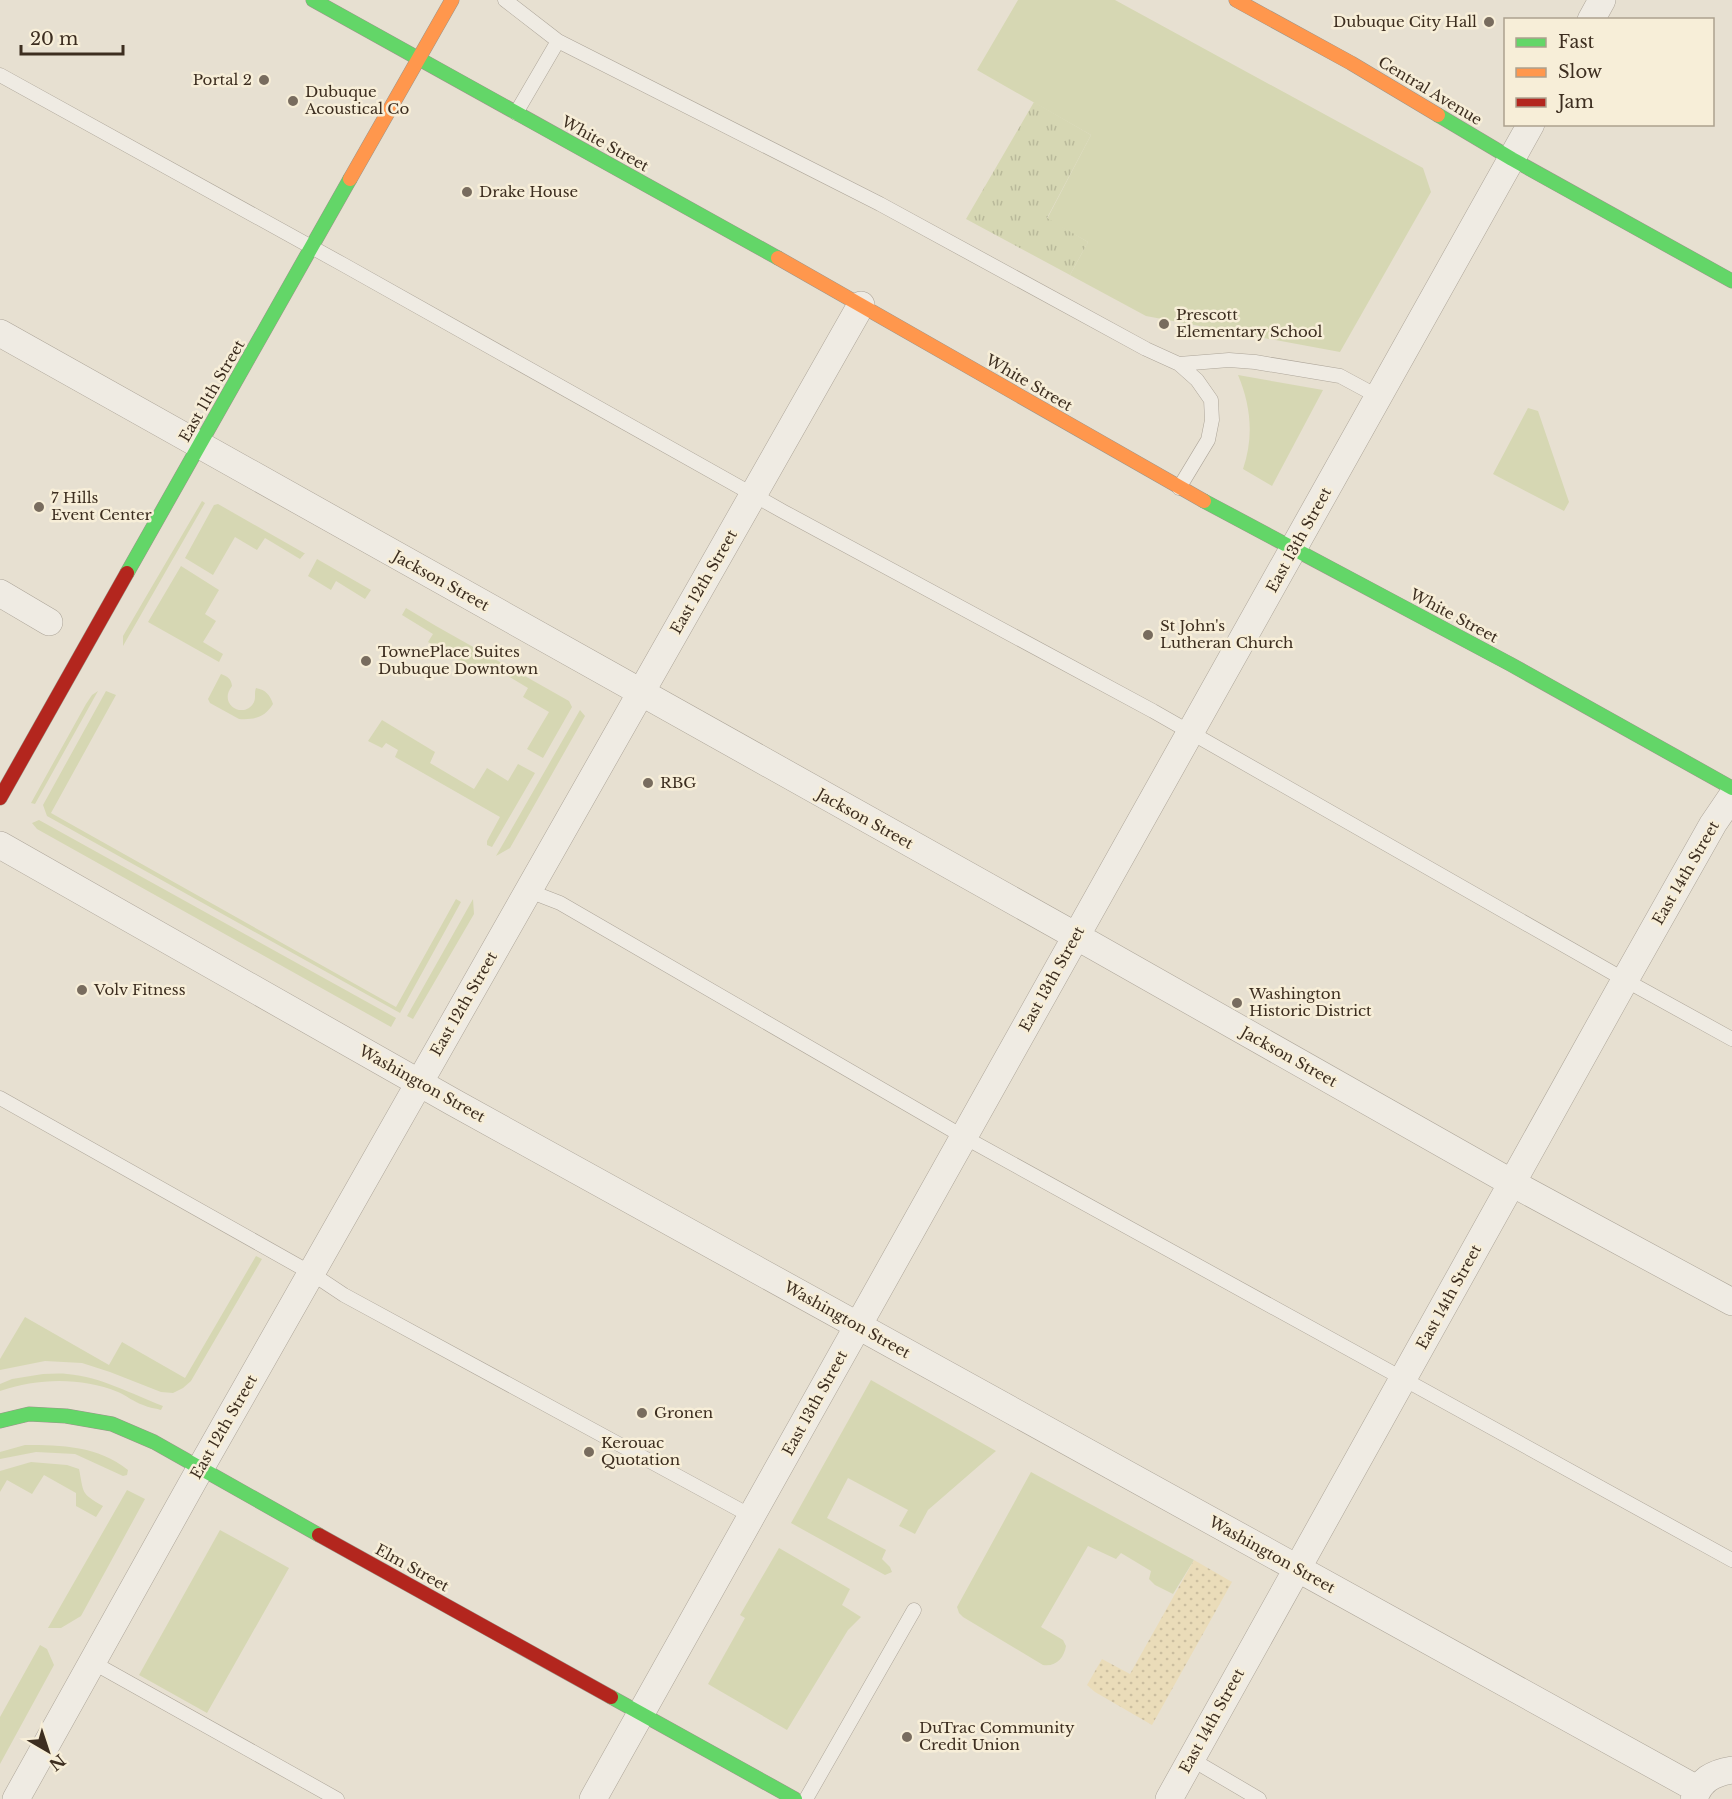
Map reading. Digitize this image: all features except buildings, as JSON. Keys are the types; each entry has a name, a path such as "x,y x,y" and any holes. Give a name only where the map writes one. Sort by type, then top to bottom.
{"main road":[{"name":"White Street","path":"313,0 861,305 1179,488 1510,664 1732,788"},
{"name":"East 11th Street","path":"0,798 452,0"},
{"name":"Central Avenue","path":"1236,0 1351,63 1512,159 1732,281"},
{"name":"Elm Street","path":"0,1421 29,1414 66,1416 112,1424 154,1442 200,1470 795,1799"}],"street":[{"path":"1592,18 1602,0"},
{"name":"East 13th Street","path":"593,1799 1530,126"},
{"name":"East 12th Street","path":"16,1799 311,1273 861,305"},
{"name":"Jackson Street","path":"0,333 1512,1183 1732,1302"},
{"path":"0,593 50,622"},
{"name":"East 14th Street","path":"1168,1799 1625,980 1713,824 1732,796"},
{"name":"Washington Street","path":"0,845 420,1083 1297,1569 1696,1794"},
{"path":"1696,1794 1707,1779 1713,1775 1732,1770"}],"lane":[{"path":"505,0 558,41 880,204 1146,350 1179,364 1197,380 1211,400 1212,420 1208,440 1179,488"},
{"path":"516,113 558,41"},
{"path":"0,75 754,495 1191,732 1732,1039"},
{"path":"1179,364 1229,360 1256,362 1340,376 1379,397"},
{"path":"529,891 560,903 964,1137 1732,1560"},
{"path":"0,1098 311,1273 344,1295 752,1516"},
{"path":"806,1799 914,1610"},
{"path":"92,1662 337,1799"},
{"path":"1191,1759 1259,1799"}],"green space":[{"path":"1018,0 1115,0 1423,168 1431,192 1340,352 1146,316 1070,275 1088,242 1047,219 1091,135 977,70"},
{"path":"1034,102 1091,135 1047,218 1088,242 1070,275 966,219"},
{"path":"1238,375 1323,390 1272,486 1243,469 1250,433 1246,398"},
{"path":"1528,408 1538,411 1569,502 1564,511 1493,474"},
{"path":"202,501 205,503 123,646 123,636"},
{"path":"218,504 305,553 300,559 265,538 257,550 235,537 213,575 185,558 214,505"},
{"path":"317,559 371,590 365,599 336,581 331,590 308,576"},
{"path":"181,566 219,590 205,614 216,621 203,642 223,654 219,662 148,622"},
{"path":"406,608 569,701 572,707 543,758 527,749 549,712 523,697 528,688 490,665 484,676 428,642 433,634 402,615"},
{"path":"221,674 231,681 232,686 228,699 234,708 245,710 250,707 254,702 256,688 267,693 273,704 263,715 239,719 210,703 208,699"},
{"path":"98,691 35,804 31,803 86,704"},
{"path":"106,691 116,695 51,813 396,1007 456,899 461,902 400,1013 47,816 43,805"},
{"path":"580,710 585,716 510,848 496,856"},
{"path":"382,720 435,752 430,763 474,789 487,768 508,781 518,764 535,773 492,847 487,845 487,841 500,817 395,757 398,750 386,743 382,748 368,741"},
{"path":"39,820 396,1018 391,1027 37,829 32,823"},
{"path":"473,899 474,914 413,1019 407,1016"},
{"path":"256,1256 262,1259 191,1381 173,1393 161,1392 82,1363 45,1361 0,1370 0,1359 25,1317 109,1365 122,1342 185,1378"},
{"path":"43,1374 64,1374 92,1379 163,1406 161,1410 148,1407 104,1387 74,1382 44,1382 0,1391 0,1384 12,1379"},
{"path":"871,1380 996,1451 928,1510 915,1534 899,1526 908,1510 848,1478 827,1518 886,1550 882,1559 892,1572 885,1575 791,1523"},
{"path":"25,1445 79,1448 116,1462 128,1470 127,1475 123,1476 75,1454 36,1452 0,1459 0,1452"},
{"path":"31,1462 67,1465 79,1469 84,1492 103,1506 96,1517 76,1506 76,1493 44,1475 32,1494 7,1480 0,1492 0,1471"},
{"path":"1031,1472 1194,1560 1173,1594 1155,1585 1149,1579 1151,1571 1121,1553 1116,1559 1088,1546 1041,1627 1063,1640 1066,1646 1059,1661 1052,1665 1043,1665 963,1617 957,1607"},
{"path":"127,1490 145,1499 81,1616 61,1628 48,1628"},
{"path":"220,1530 289,1568 207,1713 139,1675"},
{"path":"779,1548 850,1589 842,1605 861,1617 848,1630 787,1730 708,1684 745,1618 740,1615"},
{"path":"40,1645 47,1649 54,1665 0,1764 0,1717"}],"sand":[{"path":"1194,1560 1232,1582 1152,1725 1087,1685 1102,1659 1130,1674"}],"traffic: fast":[{"path":"313,0 778,258"},
{"path":"1438,115 1512,159 1732,281"},
{"path":"127,573 350,179"},
{"path":"1204,501 1510,664 1732,788"},
{"path":"0,1421 29,1414 66,1416 112,1424 154,1442 319,1535"},
{"path":"611,1697 795,1799"}],"traffic: slow":[{"path":"350,179 452,0"},
{"path":"1236,0 1351,63 1438,115"},
{"path":"778,258 1204,501"}],"traffic: jam":[{"path":"0,798 127,573"},
{"path":"319,1535 611,1697"}],"place":[{"name":"Dubuque City Hall","path":"1489,22"},
{"name":"Portal 2","path":"264,80"},
{"name":"Dubuque Acoustical Co","path":"293,101"},
{"name":"Drake House","path":"467,192"},
{"name":"Prescott Elementary School","path":"1164,324"},
{"name":"7 Hills Event Center","path":"39,507"},
{"name":"St John's Lutheran Church","path":"1148,635"},
{"name":"TownePlace Suites Dubuque Downtown","path":"366,661"},
{"name":"RBG","path":"648,783"},
{"name":"Volv Fitness","path":"82,990"},
{"name":"Washington Historic District","path":"1237,1003"},
{"name":"Gronen","path":"642,1413"},
{"name":"Kerouac Quotation","path":"589,1452"},
{"name":"DuTrac Community Credit Union","path":"907,1737"}]}
